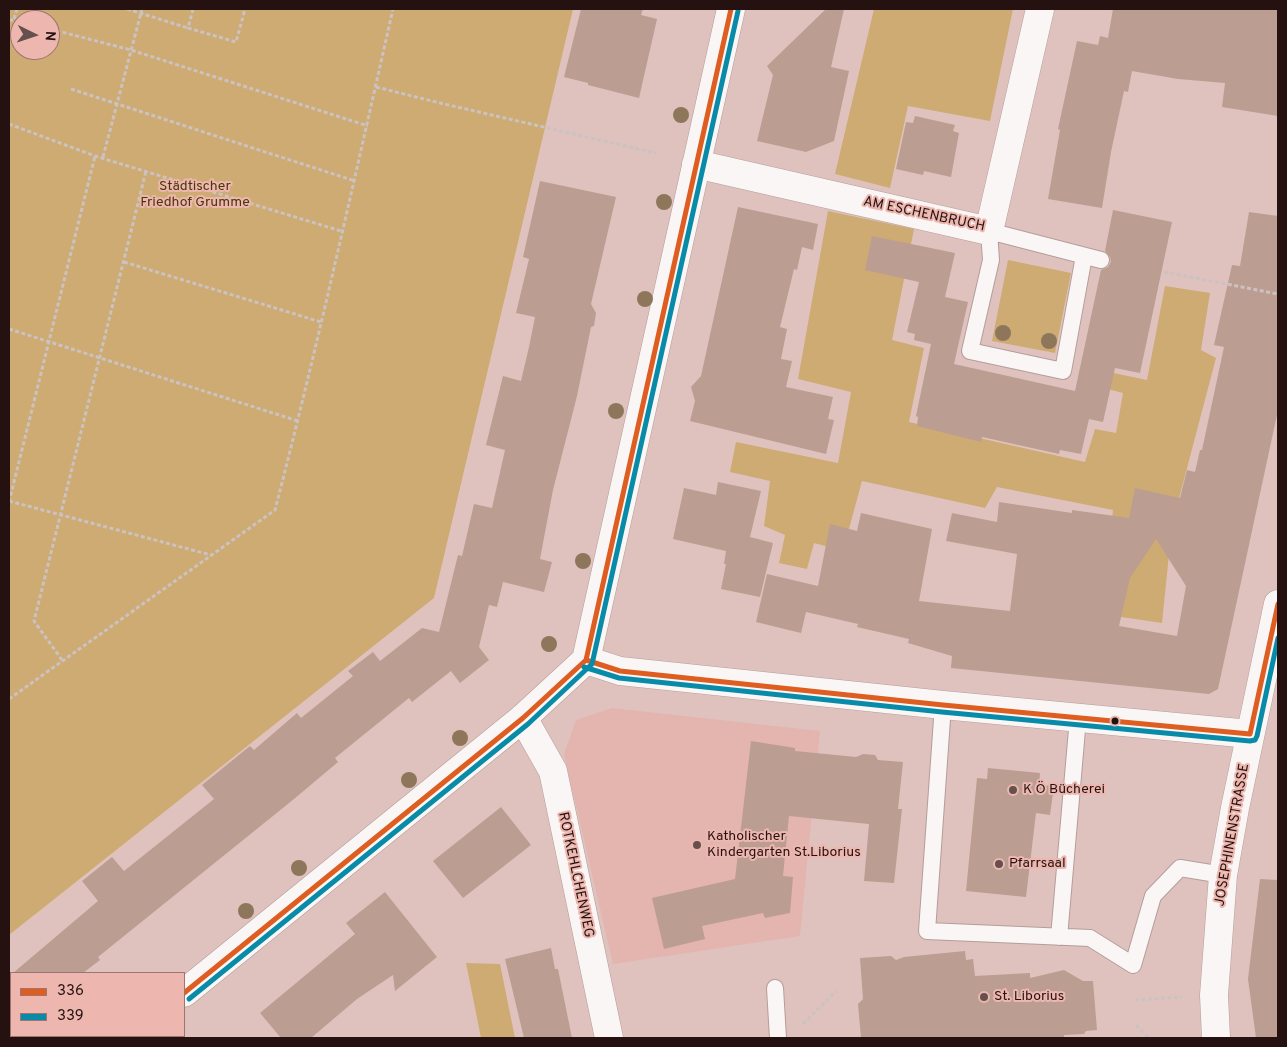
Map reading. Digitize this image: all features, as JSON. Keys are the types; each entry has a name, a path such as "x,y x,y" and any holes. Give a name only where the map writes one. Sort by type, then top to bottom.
{"street":[{"path":"185,992 523,718 586,660 731,9"},
{"name":"AM ESCHENBRUCH","path":"696,164 989,231 1040,9"},
{"name":"JOSEPHINENSTRASSE","path":"1216,1038 1214,995 1223,875 1250,734 1278,604"},
{"path":"586,660 620,671 943,705 1250,734"},
{"name":"ROTKEHLCHENWEG","path":"523,718 553,772 609,1038"}],"lane":[{"path":"1084,256 1063,371 970,351 990,260 989,231 1101,260"},
{"path":"943,705 927,931 1090,938 1133,965 1153,896 1180,868 1223,875"},
{"path":"1059,937 1078,718"},
{"path":"774,988 778,1038"}],"path":[{"path":"127,9 141,11 188,28 236,42 245,9"},
{"path":"188,28 193,9"},
{"path":"9,699 274,510 298,421 341,231 368,126 393,9"},
{"path":"103,157 141,11"},
{"path":"60,32 131,50 368,126"},
{"path":"376,87 656,153"},
{"path":"72,89 116,105 355,181"},
{"path":"9,124 95,156 341,231"},
{"path":"95,156 9,501 211,555"},
{"path":"62,660 34,621 146,171"},
{"path":"124,262 321,322"},
{"path":"1164,272 1278,294"},
{"path":"9,328 100,359 298,421"},
{"path":"802,1025 836,991"},
{"path":"1135,1000 1214,995"},
{"path":"1136,1025 1149,1038"}],"shaded area":[{"name":"Katholischer Kindergarten St.Liborius","path":"612,708 820,731 800,936 613,964 564,754 576,720"}],"green space":[{"name":"Städtischer Friedhof Grumme","path":"9,9 573,9 434,598 9,935"},
{"path":"874,9 1013,9 990,121 908,106 890,188 835,174"},
{"path":"828,211 914,229 892,340 924,348 909,422 1085,462 1095,429 1116,433 1123,393 1100,387 1104,371 1147,380 1165,286 1210,293 1201,350 1216,358 1172,525 1162,623 1101,614 1113,510 997,487 985,508 862,481 843,551 814,543 807,569 779,563 785,535 764,526 770,481 730,472 736,442 838,463 851,392 798,379"},
{"path":"1008,260 1071,273 1055,353 992,341"},
{"path":"466,963 500,964 515,1038 481,1038"}],"building":[{"path":"581,9 643,9 641,15 657,19 639,98 564,77"},
{"path":"826,9 844,9 831,67 849,71 834,141 806,152 757,141 773,75 767,66"},
{"path":"1113,9 1278,9 1278,116 1222,107 1225,83 1178,79 1132,71 1128,92 1124,91 1111,152 1102,208 1048,199 1060,130 1058,129 1077,41 1098,45 1100,36 1108,38"},
{"path":"915,116 955,125 953,131 959,133 951,177 924,171 923,175 896,169 906,122 913,123"},
{"path":"540,181 616,197 591,304 596,313 594,326 591,327 577,396 553,490 540,559 552,562 544,592 503,582 497,607 489,605 479,647 489,660 460,683 451,671 412,702 409,698 335,758 338,762 98,957 100,960 84,972 14,972 98,901 82,881 112,857 124,871 214,799 202,785 250,746 254,750 297,713 301,718 353,676 348,671 373,652 380,661 422,628 439,632 458,555 462,556 474,504 492,508 505,450 486,445 503,376 521,381 529,347 535,317 516,313 529,259 523,257"},
{"path":"738,207 818,224 813,250 802,247 797,270 794,269 780,327 787,329 781,359 792,361 786,387 833,397 828,419 834,420 826,454 690,421 695,401 691,387 701,376"},
{"path":"1113,210 1172,222 1140,373 1115,368 1103,422 1089,419 1081,454 1060,450 1059,454 982,437 981,442 917,426 918,417 916,416 931,344 914,340 915,334 907,332 919,282 865,270 872,236 955,253 945,297 968,302 954,364 1075,391 1101,270 1108,267 1111,262 1110,257 1105,251"},
{"path":"1249,212 1278,216 1278,410 1218,689 1209,694 951,668 952,656 908,643 909,639 857,627 858,624 806,612 801,633 756,622 767,574 818,586 830,524 857,531 861,513 932,529 919,601 1010,611 1017,554 946,541 952,513 997,522 999,502 1072,513 1072,510 1129,518 1135,488 1180,498 1187,470 1195,472 1200,450 1202,450 1224,347 1214,345 1232,265 1240,266","holes":["1156,539 1186,586 1177,636 1119,626 1130,578"]},
{"path":"718,482 761,491 750,537 773,543 760,597 721,589 726,564 724,564 726,551 673,539 684,488 716,495"},
{"path":"751,741 795,748 795,751 856,757 863,754 875,755 878,760 903,762 898,809 902,809 894,883 864,881 869,824 789,816 783,876 793,877 790,913 765,918 763,913 702,926 705,939 664,949 652,898 735,879"},
{"path":"988,768 1040,773 1039,785 1054,786 1050,815 1036,813 1026,897 966,891 977,778 987,779"},
{"path":"501,807 531,845 463,898 433,861"},
{"path":"1260,879 1278,880 1278,1038 1256,1038 1248,979"},
{"path":"385,892 437,957 395,991 393,975 357,999 311,1038 281,1038 260,1013 355,934 346,923"},
{"path":"551,948 555,969 558,969 572,1038 524,1038 505,959"},
{"name":"St. Liborius","path":"965,951 966,960 973,959 975,976 1030,973 1030,978 1064,970 1083,981 1093,981 1097,1030 1086,1031 1084,1034 1064,1035 1064,1038 861,1038 858,1004 863,999 860,958 891,956 896,960 904,957"}],"transit line":[{"name":"336","path":"185,992 523,718 586,660 731,9"},
{"name":"339","path":"189,999 528,724 592,664 738,11"},
{"name":"336","path":"586,660 620,671 943,705 1250,734 1278,604"},
{"name":"339","path":"584,667 619,678 942,712 1250,741 1255,740 1257,736 1278,638"}],"place":[{"name":"K Ö Bücherei","path":"1013,790"},
{"name":"Katholischer Kindergarten St.Liborius","path":"697,845"},
{"name":"Pfarrsaal","path":"999,864"},
{"name":"St. Liborius","path":"984,997"}]}
